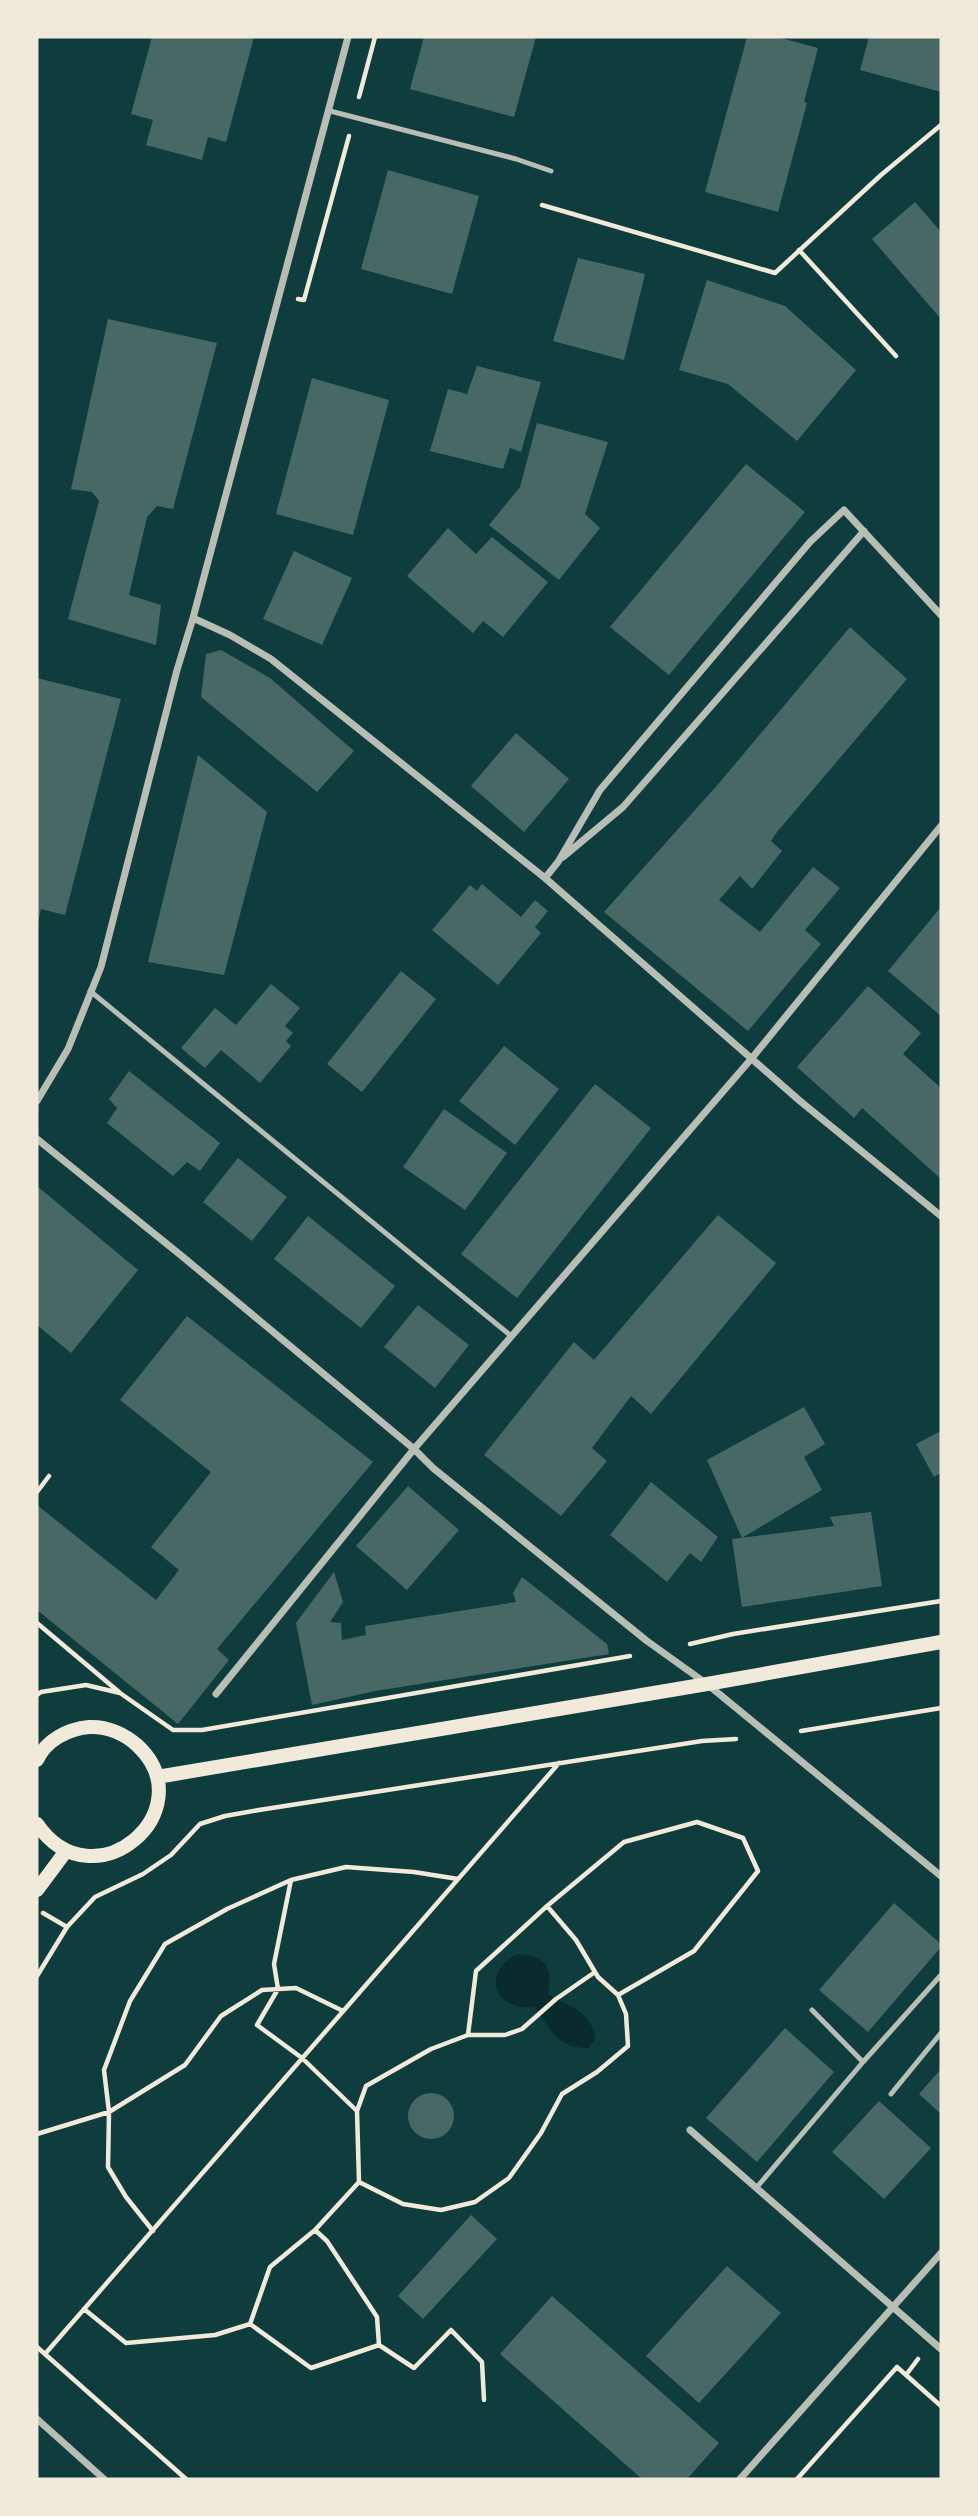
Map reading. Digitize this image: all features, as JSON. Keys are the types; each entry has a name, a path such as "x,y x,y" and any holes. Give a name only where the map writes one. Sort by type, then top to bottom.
{"main road":[{"path":"157,1777 941,1642"},
{"path":"37,1760 54,1740 72,1730 92,1727 112,1730 130,1738 144,1752 157,1777 158,1792 154,1814 144,1833 127,1847 106,1856 84,1856 66,1852 49,1839 37,1824"},
{"path":"37,1891 66,1852"}],"street":[{"path":"37,1101 68,1049 101,967 177,670 348,37"},
{"path":"545,878 558,862 600,790 810,542 845,510 941,615"},
{"path":"558,862 623,807 864,531"},
{"path":"193,618 230,635 271,659 545,878 800,1101 941,1216"},
{"path":"216,1693 414,1449 752,1058 941,826"},
{"path":"37,1139 194,1266 414,1449 433,1468 661,1651 707,1684 941,1876"},
{"path":"690,2130 941,2349"},
{"path":"740,2479 941,2253"},
{"path":"37,2419 104,2479"}],"lane":[{"path":"330,111 502,155 551,171"},
{"path":"90,992 510,1335"},
{"path":"757,2187 941,1975"},
{"path":"812,2010 863,2062"},
{"path":"891,2094 941,2033"}],"path":[{"path":"542,205 775,274 881,176 941,125"},
{"path":"799,250 896,356"},
{"path":"37,1492 49,1476"},
{"path":"202,1730 661,1651 733,1634 941,1601"},
{"path":"37,1623 120,1693"},
{"path":"37,1976 67,1927 95,1896 143,1874 171,1855 200,1824 225,1816 702,1741 769,1737 941,1708"},
{"path":"45,2354 559,1763"},
{"path":"468,2035 476,1971 547,1906 624,1842 697,1822 743,1838 758,1871 694,1951 618,1995"},
{"path":"153,2231 126,2197 108,2167 109,2112 104,2070 130,2001 165,1944 227,1909 291,1880 346,1867 414,1871 458,1879"},
{"path":"291,1880 274,1964 278,1989 257,2025 302,2058 357,2111"},
{"path":"359,2182 403,2204 441,2210 475,2203 509,2178 541,2133 562,2094 597,2072 628,2046 626,2014 618,1995 595,1972 576,1940 547,1906"},
{"path":"37,1910 67,1927"},
{"path":"250,2324 270,2267 315,2230 359,2182 357,2111 366,2086 430,2049 468,2035 505,2035 522,2029 556,1999 595,1972"},
{"path":"37,2134 109,2112 185,2065 221,2016 262,1990 296,1988 343,2011"},
{"path":"315,2230 327,2241 377,2317 379,2345"},
{"path":"84,2309 126,2343 215,2335 250,2324"},
{"path":"250,2324 311,2368 379,2345"},
{"path":"379,2345 414,2368 451,2330 482,2362 484,2400"},
{"path":"37,2347 186,2479"},
{"path":"797,2479 897,2367 941,2406"}],"water":[{"path":"518,1954 541,1961 550,1977 548,1994 578,2011 589,2022 595,2040 588,2048 568,2045 561,2041 534,2007 520,2007 501,1997 496,1980 499,1970"}],"building":[{"path":"152,37 254,37 226,142 208,137 202,160 146,145 153,120 131,114"},
{"path":"424,37 536,37 514,117 410,89"},
{"path":"747,37 777,37 818,48 804,102 807,103 778,212 705,192"},
{"path":"869,37 941,37 941,92 860,70"},
{"path":"388,170 479,196 452,294 361,269"},
{"path":"915,202 941,232 941,319 872,239"},
{"path":"578,258 645,274 624,360 553,341"},
{"path":"707,280 785,306 856,370 797,441 728,384 679,370"},
{"path":"108,319 217,343 173,509 157,506 147,517 129,595 161,605 156,645 68,619 99,501 92,492 71,489"},
{"path":"477,366 541,382 521,452 510,448 503,469 430,451 448,389 467,394"},
{"path":"312,378 389,400 353,535 276,514"},
{"path":"537,423 608,442 585,514 600,528 559,580 489,525 520,487"},
{"path":"746,464 805,512 669,675 610,627"},
{"path":"448,528 476,554 492,537 548,582 503,637 483,621 473,633 407,576"},
{"path":"294,551 352,578 322,645 263,619"},
{"path":"850,627 907,679 777,832 771,841 782,851 752,889 740,876 719,900 760,932 813,867 840,888 805,930 821,944 748,1031 604,912 720,782"},
{"path":"221,650 270,678 354,751 317,792 201,697 206,654"},
{"path":"37,678 121,699 65,915 41,909 38,922"},
{"path":"516,733 569,779 524,832 471,786"},
{"path":"198,755 267,812 224,975 148,962"},
{"path":"482,884 521,917 535,900 548,911 535,927 541,933 498,985 432,930 470,885 477,891"},
{"path":"941,907 941,1016 888,971"},
{"path":"401,971 436,999 362,1092 327,1064"},
{"path":"271,984 300,1008 285,1026 293,1033 286,1041 291,1046 260,1083 221,1050 205,1068 181,1048 215,1008 236,1025"},
{"path":"868,986 921,1033 903,1054 941,1088 941,1179 862,1108 854,1118 797,1067"},
{"path":"504,1046 559,1089 515,1145 459,1101"},
{"path":"129,1071 220,1143 200,1171 187,1162 173,1176 107,1123 117,1108 109,1099"},
{"path":"595,1084 651,1128 517,1298 461,1254"},
{"path":"444,1109 507,1153 465,1210 403,1167"},
{"path":"238,1158 287,1197 252,1241 203,1202"},
{"path":"37,1186 138,1270 71,1353 37,1325"},
{"path":"718,1215 776,1263 651,1414 631,1396 592,1448 607,1461 561,1516 484,1455 574,1342 594,1360"},
{"path":"308,1216 395,1286 361,1328 274,1259"},
{"path":"418,1305 469,1345 435,1388 384,1347"},
{"path":"187,1316 373,1462 217,1649 229,1660 178,1724 37,1610 37,1505 156,1600 179,1570 151,1547 211,1472 120,1400"},
{"path":"804,1407 825,1444 804,1457 822,1490 742,1538 707,1460"},
{"path":"941,1431 941,1473 934,1477 916,1444"},
{"path":"651,1482 718,1537 701,1562 690,1553 667,1582 610,1535"},
{"path":"408,1486 459,1530 407,1590 356,1546"},
{"path":"871,1512 882,1586 742,1607 732,1539 834,1526 830,1517"},
{"path":"334,1572 343,1602 330,1622 341,1623 342,1640 366,1635 365,1626 516,1602 513,1593 522,1577 607,1644 609,1654 375,1691 312,1705 296,1623"},
{"path":"894,1903 941,1944 941,1947 868,2032 819,1990"},
{"path":"785,2028 834,2072 757,2162 706,2118"},
{"path":"941,2069 941,2114 919,2094"},
{"path":"431,2093 448,2099 454,2116 448,2133 431,2139 414,2133 408,2116 414,2099"},
{"path":"879,2101 931,2148 884,2199 832,2152"},
{"path":"471,2215 497,2239 423,2319 398,2296"},
{"path":"727,2266 781,2313 699,2403 646,2356"},
{"path":"552,2296 719,2443 687,2479 642,2479 500,2354"}]}
